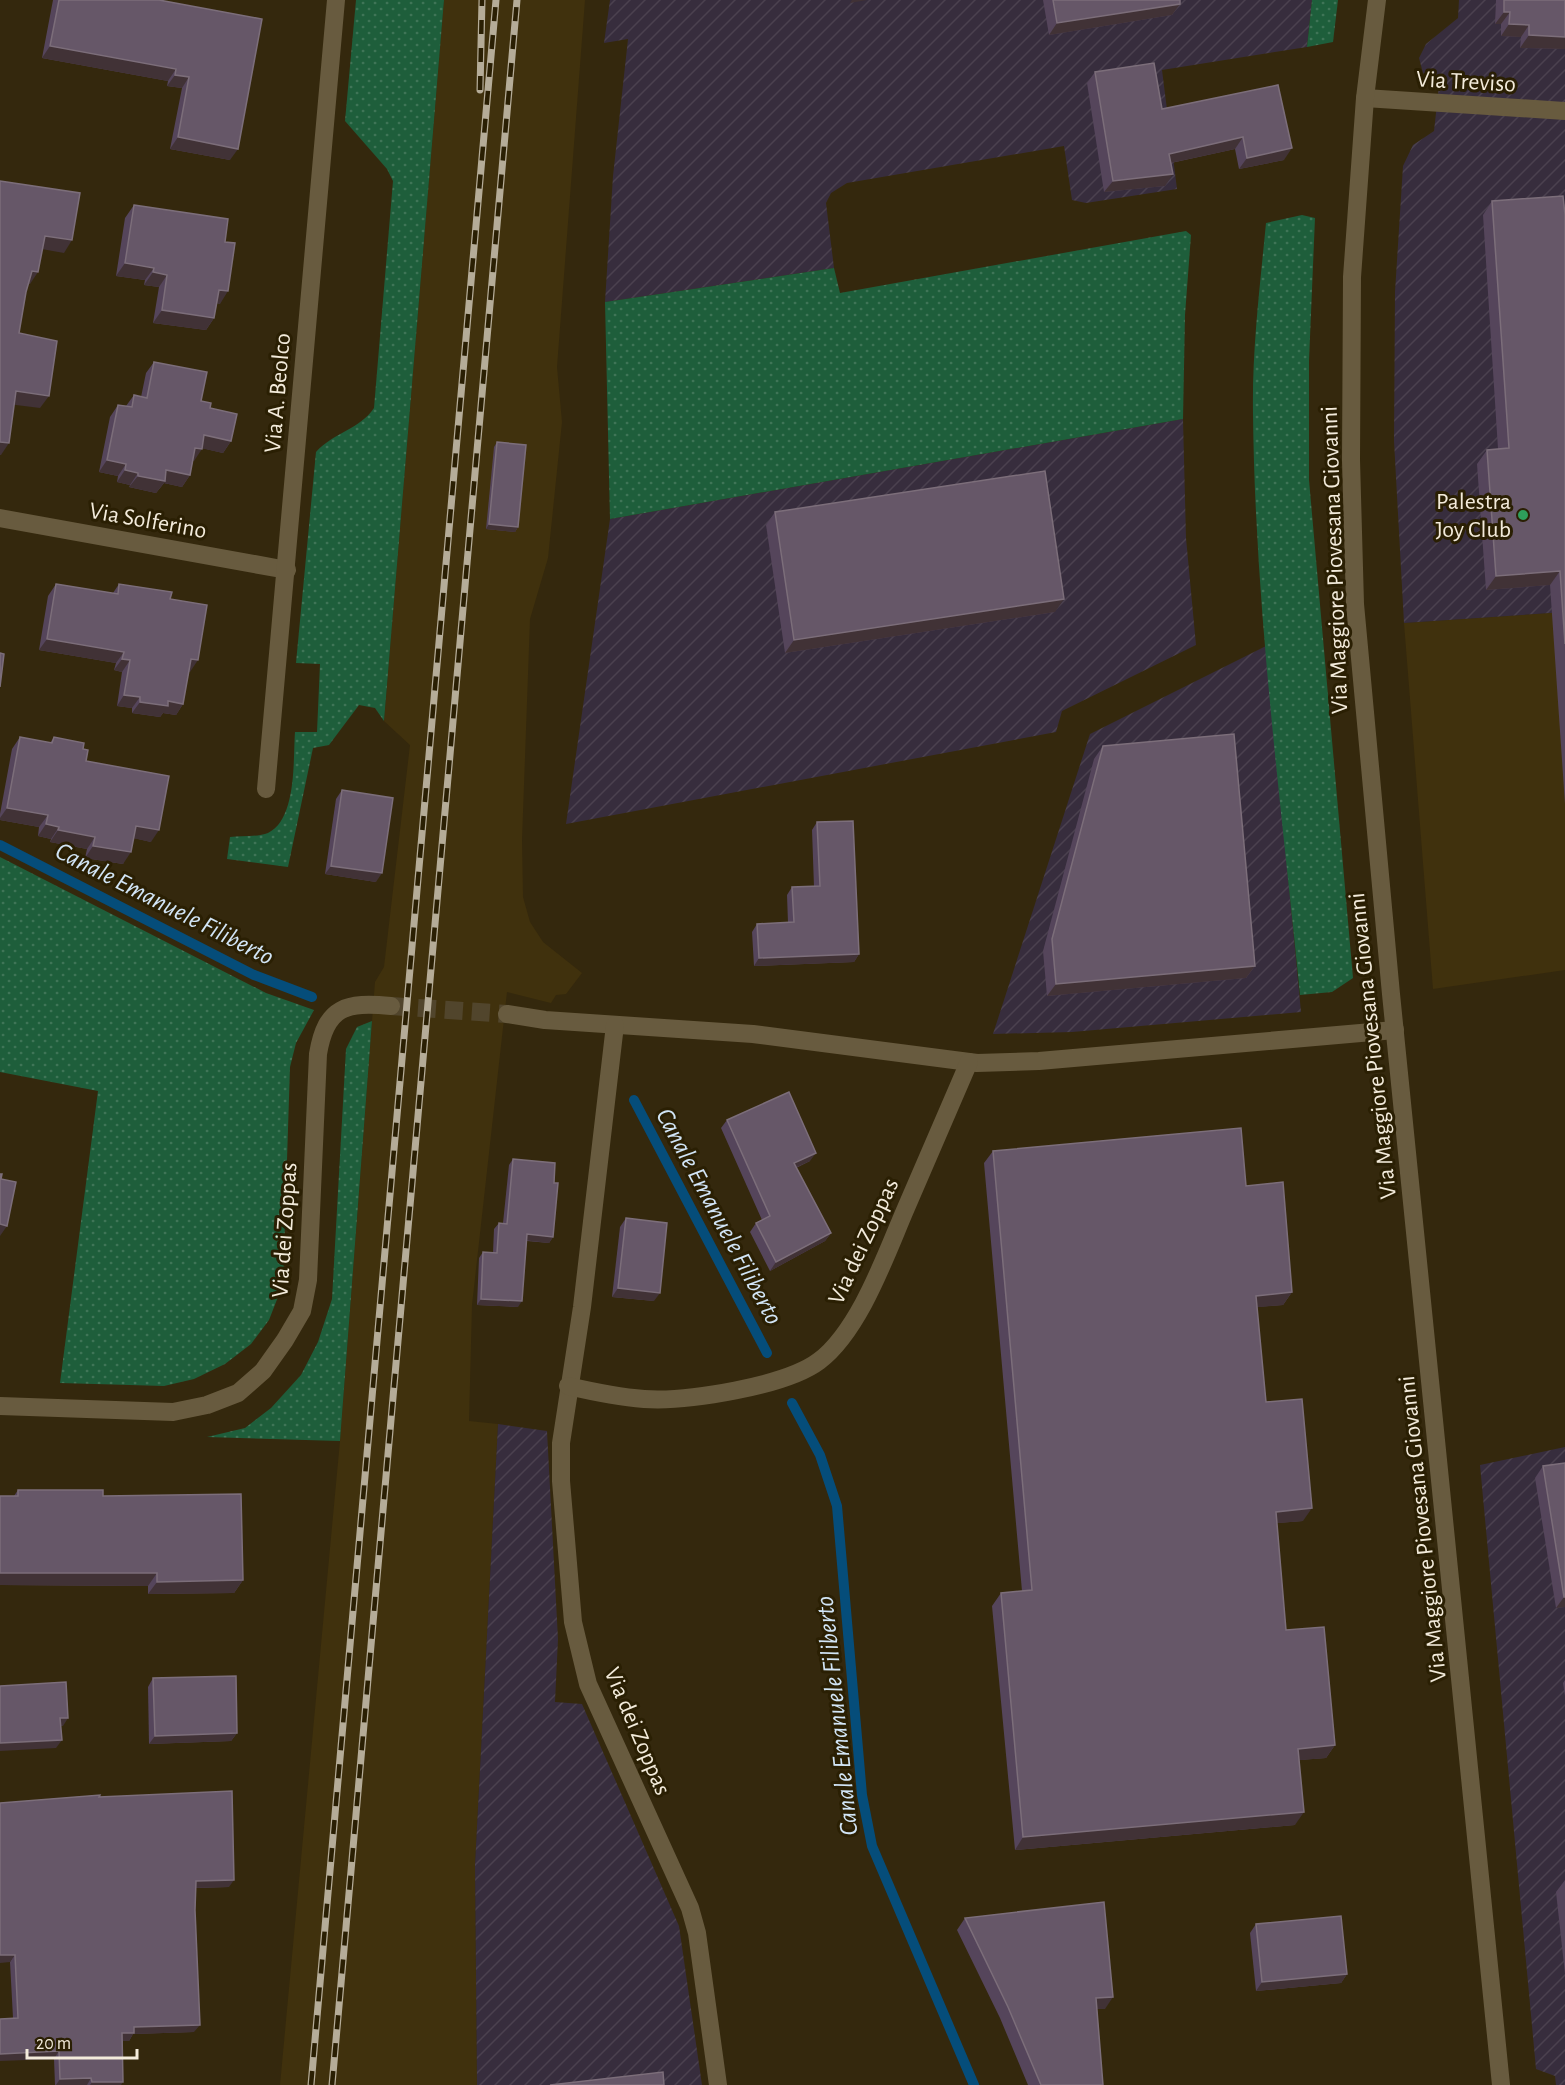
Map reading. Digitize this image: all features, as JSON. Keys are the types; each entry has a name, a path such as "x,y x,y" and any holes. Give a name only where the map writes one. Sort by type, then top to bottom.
{"street":[{"name":"Via A. Beolco","path":"266,789 336,0"},
{"name":"Via Maggiore Piovesana Giovanni","path":"1377,0 1365,98 1352,277 1351,460 1355,604 1395,1030 1501,2085"},
{"name":"Via Treviso","path":"1365,98 1565,111"},
{"name":"Via Solferino","path":"0,518 287,570"},
{"name":"Via dei Zoppas","path":"0,1406 173,1412 207,1405 238,1393 263,1371 302,1311 308,1280 318,1054 322,1033 328,1019 338,1011 352,1005 391,1006"},
{"path":"507,1014 545,1020 753,1034 969,1062 1039,1061 1395,1030"},
{"name":"Via dei Zoppas","path":"615,1025 582,1307 561,1443 561,1481 573,1622 588,1684 690,1908 697,1933 718,2085"},
{"name":"Via dei Zoppas","path":"568,1386 611,1396 647,1400 697,1396 747,1388 805,1370 821,1360 846,1331 870,1291 969,1062"}],"shaded area":[{"path":"444,0 585,0 557,367 562,422 548,558 530,619 522,840 523,897 530,922 543,942 582,973 566,994 556,995 551,1003 507,992 472,1305 469,1421 498,1424 475,1865 477,2085 280,2085 340,1441 375,982 384,967 410,745 384,721"},
{"path":"610,0 1312,0 1307,47 1162,70 1177,189 1086,203 1072,200 1064,146 847,183 831,193 826,203 834,268 605,302 613,176 628,39 604,43"},
{"path":"1459,0 1565,0 1565,612 1404,623 1394,441 1395,292 1403,166 1413,145 1434,131 1439,86 1423,73 1419,58 1426,44 1458,18"},
{"path":"1183,419 1186,538 1196,645 1062,711 1056,732 566,824 610,519"},
{"path":"1565,612 1565,970 1433,989 1404,623"},
{"path":"1266,646 1301,1012 1072,1032 993,1034 1090,734"},
{"path":"498,1424 547,1431 558,1639 555,1702 582,1704 679,1926 702,2085 477,2085 475,1865"},
{"path":"1565,1447 1565,2085 1556,2085 1555,2076 1536,2069 1480,1465"}],"green space":[{"path":"356,0 444,0 384,721 375,708 359,705 329,745 313,748 288,867 227,859 230,837 264,834 277,826 284,815 292,788 295,732 317,732 320,664 296,663 316,452 330,440 361,421 374,408 393,181 387,169 345,121"},
{"path":"1312,0 1338,0 1333,42 1307,47"},
{"path":"1302,215 1315,218 1309,361 1309,480 1353,978 1332,992 1300,995 1264,632 1255,486 1253,389 1266,223"},
{"path":"1186,231 1191,235 1185,315 1183,419 610,519 605,302 834,268 840,293"},
{"path":"0,857 266,993 314,1010 296,1043 290,1067 283,1284 269,1320 251,1344 225,1364 194,1379 164,1386 60,1383 98,1091 0,1072"},
{"path":"372,1021 340,1441 207,1437 245,1428 271,1408 301,1375 318,1342 332,1299 346,1049 357,1027"}],"building":[{"path":"59,0 159,0 262,19 238,149 178,137 189,77 175,75 176,69 50,46"},
{"path":"1053,0 1180,0 1180,4 1057,23"},
{"path":"1504,0 1565,0 1565,37 1529,35 1529,25 1509,24 1510,12 1504,12"},
{"path":"1154,63 1162,109 1278,85 1292,148 1247,158 1243,137 1169,154 1173,174 1113,181 1095,72"},
{"path":"0,181 80,193 72,240 45,236 38,272 32,271 26,292 19,333 57,341 49,396 16,391 9,443 0,442"},
{"path":"1563,196 1565,215 1565,644 1560,571 1496,576 1487,450 1509,448 1492,201"},
{"path":"134,205 228,219 225,242 235,243 228,291 219,290 214,318 162,310 167,275 153,272 154,268 125,263"},
{"path":"154,362 207,372 201,401 211,403 210,408 237,414 231,441 204,435 202,449 195,448 190,475 166,470 165,481 138,476 138,473 125,470 126,464 107,460 118,405 132,407 134,395 147,398"},
{"path":"497,442 526,445 518,527 489,524"},
{"path":"1045,471 1064,599 794,640 775,512"},
{"path":"56,584 118,594 119,584 172,592 170,599 207,605 198,660 191,659 183,704 168,701 168,706 140,702 140,697 124,695 130,660 122,659 124,652 47,639"},
{"path":"0,653 4,654 0,687"},
{"path":"1234,734 1255,966 1056,984 1052,939 1103,746"},
{"path":"20,737 52,743 54,737 84,743 83,749 88,750 86,761 169,776 159,830 136,826 131,852 93,846 95,837 58,830 59,827 46,824 48,815 7,808"},
{"path":"342,790 393,798 382,873 331,866"},
{"path":"853,821 859,954 759,958 757,924 794,922 792,887 820,886 817,822"},
{"path":"789,1092 816,1153 794,1163 831,1233 776,1262 756,1223 770,1216 727,1120"},
{"path":"1241,1128 1246,1186 1283,1182 1292,1292 1256,1296 1266,1402 1302,1399 1312,1508 1276,1512 1286,1630 1324,1627 1335,1745 1298,1749 1304,1812 1023,1837 1001,1593 1032,1590 993,1151"},
{"path":"513,1159 555,1163 554,1183 558,1183 553,1237 527,1234 522,1301 481,1299 483,1252 497,1253 499,1223 507,1224"},
{"path":"0,1174 2,1174 1,1179 16,1182 7,1226 0,1224"},
{"path":"626,1218 667,1223 660,1293 618,1288"},
{"path":"1565,1463 1565,1597 1564,1597 1543,1466"},
{"path":"18,1490 103,1490 103,1496 241,1494 243,1580 157,1582 157,1573 0,1573 0,1496 18,1496"},
{"path":"236,1676 237,1733 155,1736 153,1678"},
{"path":"66,1682 68,1718 60,1718 62,1740 0,1743 0,1686"},
{"path":"232,1791 234,1880 196,1881 195,1910 200,2025 134,2027 134,2033 122,2033 123,2082 92,2082 91,2078 60,2079 59,2051 0,2054 0,2019 18,2018 15,1955 0,1955 0,1803 100,1795 99,1797"},
{"path":"1104,1902 1113,1997 1096,1998 1103,2085 1041,2085 1008,2007 965,1918"},
{"path":"1341,1916 1347,1974 1262,1982 1256,1924"},
{"path":"663,2072 664,2085 550,2085"}],"waterway":[{"name":"Canale Emanuele Filiberto","path":"0,845 254,975 312,997"},
{"name":"Canale Emanuele Filiberto","path":"634,1100 767,1353"},
{"name":"Canale Emanuele Filiberto","path":"792,1403 820,1455 837,1506 862,1795 872,1846 974,2085"}],"tunnel":[{"path":"391,1006 507,1014"}],"railway":[{"path":"480,90 482,0"},
{"path":"311,2085 496,0"},
{"path":"332,2085 517,0"}],"place":[{"name":"Palestra Joy Club","path":"1523,515"}]}
